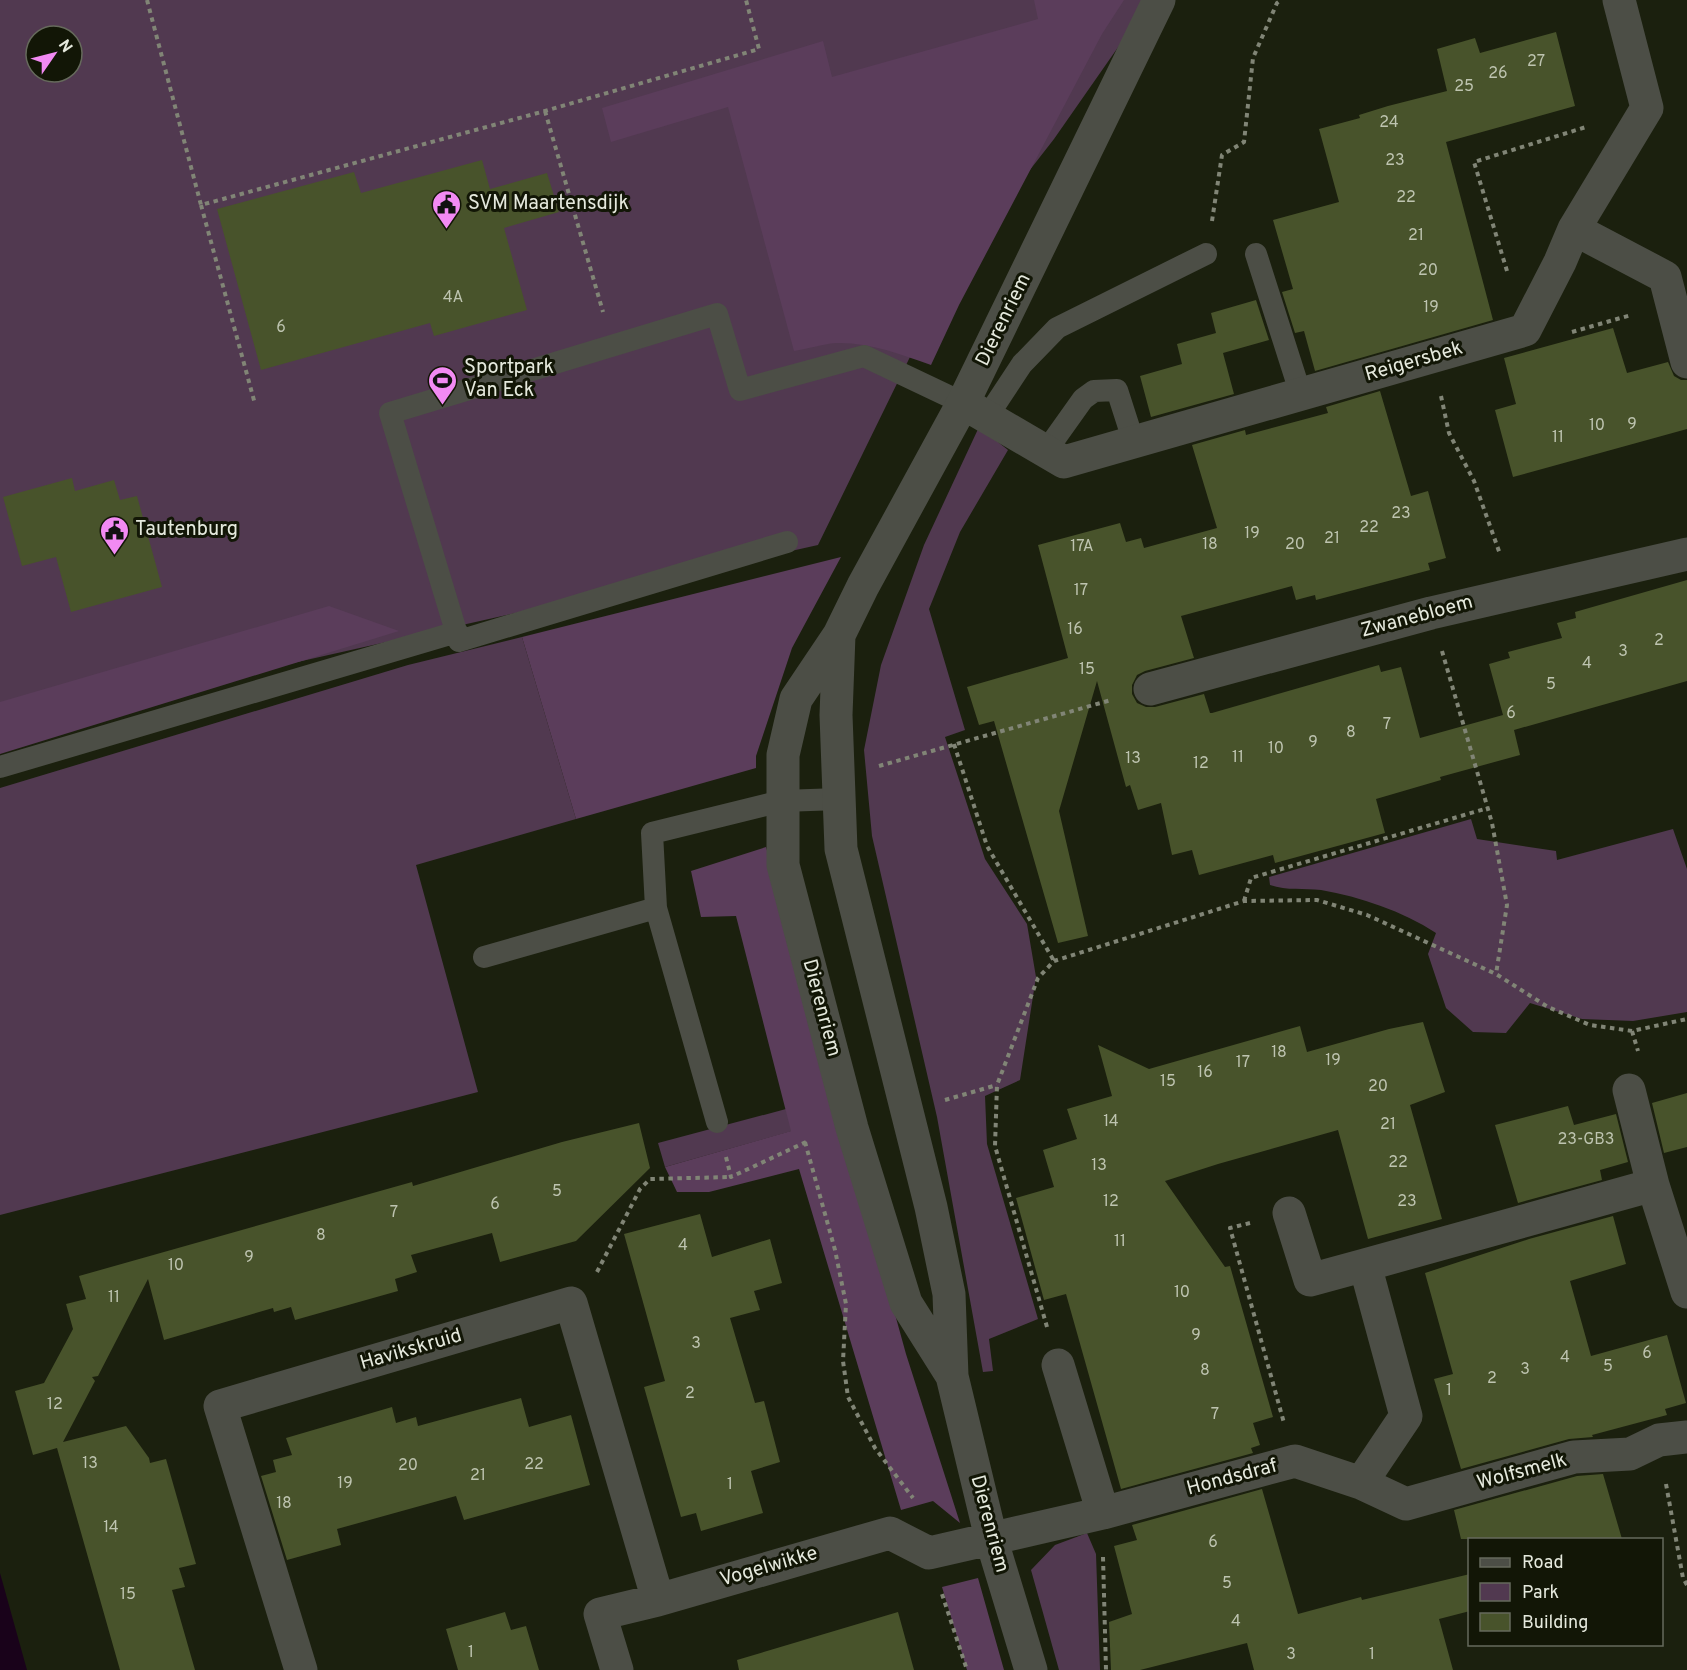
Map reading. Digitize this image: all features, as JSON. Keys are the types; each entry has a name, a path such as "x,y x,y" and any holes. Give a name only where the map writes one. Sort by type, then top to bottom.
{"street":[{"name":"Dierenriem","path":"952,1376 906,1303 852,1128 783,865 783,754 796,699 839,635 863,586 975,410 1159,0"},
{"name":"Reigersbek","path":"975,410 1064,462 1525,330 1560,262 1574,229 1647,108 1619,0"},
{"path":"1574,229 1665,277 1687,362"},
{"name":"Zwanebloem","path":"1150,689 1431,613 1687,554"},
{"name":"Dierenriem","path":"839,635 836,715 841,849 931,1207 950,1294 952,1376 992,1538 1031,1670"},
{"path":"1629,1090 1653,1185 1687,1292"},
{"path":"1289,1213 1310,1280 1653,1185"},
{"path":"1360,1483 1406,1416 1365,1265"},
{"path":"571,1303 658,1600"},
{"name":"Havikskruid","path":"301,1670 220,1406 571,1303"},
{"path":"1058,1365 1103,1513"},
{"name":"Wolfsmelk","path":"1360,1483 1406,1504 1574,1457 1630,1454 1659,1440 1687,1437"},
{"name":"Hondsdraf","path":"992,1538 1103,1513 1295,1461 1360,1483"},
{"name":"Vogelwikke","path":"617,1670 600,1614 658,1600 890,1533 929,1553"},
{"path":"929,1553 992,1538"}],"lane":[{"path":"787,542 459,641 390,413 717,314 740,390 864,356 975,410 1057,328 1206,254"},
{"path":"1256,254 1301,395"},
{"path":"1046,451 1083,399 1094,392 1117,390 1134,443"},
{"path":"0,767 457,632"},
{"path":"717,1122 656,908 652,833 839,789"},
{"path":"484,957 656,908"}],"path":[{"path":"147,0 255,404"},
{"path":"201,204 545,111 759,49 746,0"},
{"path":"1206,254 1222,155 1244,142 1253,58 1281,0"},
{"path":"545,111 613,346"},
{"path":"1432,357 1449,433 1474,481 1514,594"},
{"path":"1431,613 1488,808 1507,904 1496,974"},
{"path":"839,789 954,744 1150,689"},
{"path":"954,744 987,846 1054,962"},
{"path":"1244,901 1251,878 1488,808"},
{"path":"1058,1365 995,1146 997,1085 1038,978 1054,962 1244,901 1317,900 1367,915 1496,974 1548,1007 1590,1025 1632,1031 1687,1019"},
{"path":"805,1142 835,1250 846,1304 843,1361 848,1397 875,1448 912,1494 967,1670"},
{"path":"571,1303 588,1290 640,1189 650,1179 731,1177"},
{"path":"1289,1213 1230,1228 1295,1461"},
{"path":"1665,1474 1683,1578 1687,1585"},
{"path":"1103,1513 1106,1670"}],"green space":[{"name":"Sportpark Van Eck","path":"0,0 1151,0 1054,139 954,267 818,545 0,729"},
{"path":"979,427 1008,450 960,532 929,609 965,730 945,737 985,859 1027,924 1036,977 1020,1080 985,1096 987,1144 1038,1319 989,1339 993,1371 983,1372 937,1117 872,836 864,750 881,665 924,545"},
{"path":"522,637 576,819 416,865 478,1092 0,1215 0,788 408,665"},
{"path":"1471,819 1477,839 1556,851 1557,860 1673,829 1687,869 1687,1012 1633,1021 1582,1019 1530,1003 1506,1033 1473,1032 1446,1008 1428,954 1436,933 1409,918 1366,901 1321,890 1289,889 1270,885 1269,877"},
{"path":"786,1109 792,1131 665,1167 658,1143"},
{"path":"1087,1533 1096,1554 1100,1670 1059,1670 1031,1570 1055,1545"}],"shaded area":[{"path":"1034,0 1124,0 1102,34 959,305 931,365 860,344 831,344 794,351 728,107 611,142 602,108 823,41 832,77 1038,19"},
{"path":"841,557 792,648 756,756 756,768 576,819 522,637"},
{"path":"329,606 399,631 0,754 0,702"},
{"path":"766,847 906,1354 960,1523 933,1501 901,1510 799,1169 709,1192 677,1192 665,1167 791,1131 736,916 701,917 691,871"},
{"path":"0,1573 27,1670 0,1670"},
{"path":"978,1578 1004,1670 967,1670 942,1587"}],"building":[{"path":"1556,32 1575,106 1446,142 1493,320 1315,371 1304,331 1295,333 1282,292 1293,289 1273,220 1339,202 1319,129 1360,118 1359,115 1388,106 1447,91 1437,49 1475,38 1480,53"},
{"path":"482,160 490,189 547,173 559,212 504,228 527,310 434,336 430,323 261,370 217,209 354,172 361,193"},
{"path":"1256,300 1269,340 1223,353 1234,394 1151,417 1140,376 1182,364 1177,344 1216,333 1211,313"},
{"path":"1613,328 1627,373 1668,362 1674,376 1687,380 1687,429 1513,477 1495,410 1516,404 1504,358"},
{"path":"1380,391 1411,496 1428,491 1446,558 1428,563 1430,570 1316,600 1315,595 1296,600 1292,586 1181,616 1194,658 1137,675 1132,685 1132,694 1137,703 1146,707 1155,707 1204,694 1210,713 1212,713 1379,665 1381,672 1401,667 1420,738 1503,715 1489,664 1510,658 1508,652 1562,638 1557,623 1576,618 1575,612 1687,580 1687,681 1514,730 1520,755 1440,777 1441,780 1376,799 1385,833 1275,863 1273,855 1199,875 1192,850 1172,855 1161,803 1138,810 1130,785 1126,787 1097,681 1059,811 1088,936 1058,943 994,721 979,725 967,687 1068,658 1038,545 1120,523 1126,542 1141,538 1144,548 1217,528 1192,445 1245,430 1246,435 1328,413 1326,407"},
{"path":"72,478 75,491 114,480 120,500 137,496 162,587 71,612 56,557 22,566 3,497"},
{"path":"1423,1022 1445,1092 1410,1105 1442,1219 1368,1239 1338,1130 1165,1181 1225,1267 1230,1266 1273,1417 1253,1423 1260,1445 1251,1448 1253,1453 1121,1489 1066,1294 1044,1300 1016,1198 1054,1187 1043,1150 1077,1139 1067,1109 1112,1096 1098,1045 1149,1069 1300,1026 1307,1052"},
{"path":"1687,1093 1687,1147 1664,1153 1652,1103"},
{"path":"1568,1106 1574,1125 1616,1114 1628,1162 1600,1170 1602,1180 1518,1203 1495,1125"},
{"path":"639,1123 650,1168 576,1241 500,1262 492,1233 411,1255 417,1272 395,1279 398,1291 295,1320 291,1307 274,1312 273,1308 164,1340 148,1279 98,1376 92,1377 95,1381 63,1442 126,1426 149,1458 150,1463 166,1459 196,1564 179,1568 185,1587 172,1590 195,1670 120,1670 57,1448 33,1455 15,1391 44,1383 73,1329 66,1304 86,1299 79,1276 412,1182 413,1186 562,1142"},
{"path":"700,1214 712,1257 770,1239 782,1283 754,1291 760,1310 730,1318 755,1403 764,1401 780,1462 751,1471 763,1513 701,1531 696,1513 681,1517 644,1387 665,1381 624,1234"},
{"path":"1613,1216 1626,1264 1570,1281 1591,1356 1667,1335 1686,1403 1665,1409 1667,1415 1592,1435 1593,1437 1569,1439 1461,1469 1434,1379 1453,1374 1425,1273 1529,1239"},
{"path":"521,1398 529,1427 571,1415 590,1485 464,1520 456,1496 337,1529 341,1545 287,1560 261,1476 276,1472 273,1460 292,1455 286,1438 392,1407 396,1423 416,1417 418,1426"},
{"path":"1603,1474 1622,1538 1461,1539 1454,1510 1577,1476"},
{"path":"1262,1489 1298,1614 1361,1597 1362,1600 1468,1574 1468,1612 1439,1619 1453,1670 1254,1670 1247,1643 1140,1670 1111,1670 1109,1622 1132,1614 1114,1546 1137,1540 1132,1525"},
{"path":"505,1612 511,1630 526,1626 539,1670 458,1670 446,1629"},
{"path":"898,1612 914,1670 739,1670 737,1660"}],"place":[{"name":"SVM Maartensdijk","path":"447,230"},
{"name":"Sportpark Van Eck","path":"443,406"},
{"name":"Tautenburg","path":"114,556"}]}
